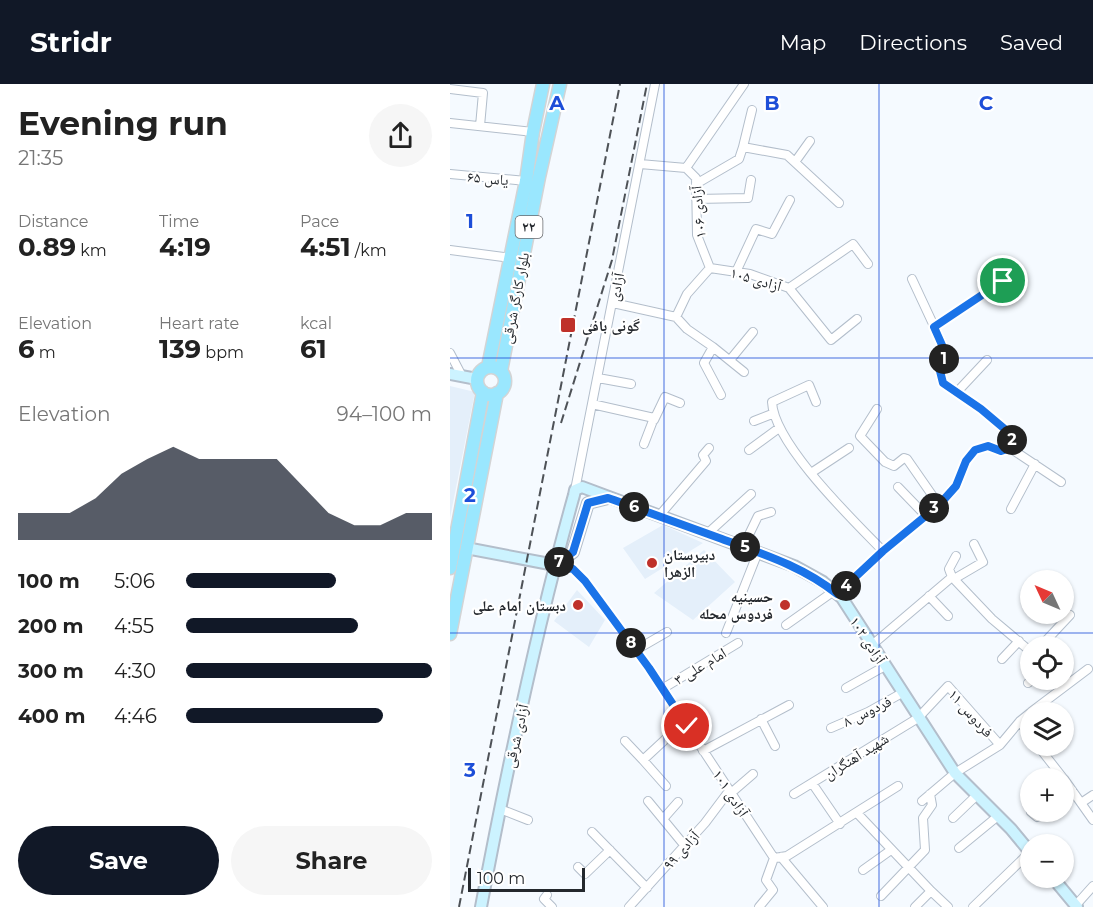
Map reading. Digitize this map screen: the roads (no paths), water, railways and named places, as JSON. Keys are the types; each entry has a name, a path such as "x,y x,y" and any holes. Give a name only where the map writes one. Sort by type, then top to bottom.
{"main road":[{"name":"بلوار کارگر شرقی","path":"488,367 526,181 543,84"},
{"name":"بلوار کارگر شرقی","path":"501,371 539,177 560,84"},
{"path":"497,368 501,371 505,383 502,389 497,393 487,395 483,393 477,384 477,379 483,369 497,368"},
{"path":"450,567 483,393"},
{"path":"450,634 497,393"}],"street":[{"name":"آزادی","path":"555,565 575,490 656,84"},
{"path":"686,168 744,84"},
{"path":"450,89 483,93 480,126"},
{"path":"696,184 739,159 753,110"},
{"path":"450,123 533,132"},
{"path":"795,162 810,141"},
{"path":"743,147 788,155 839,203"},
{"name":"آزادی ۱۰۶","path":"640,164 686,168 696,178 697,235 710,268"},
{"name":"یاس ۶۵","path":"450,174 526,181"},
{"path":"696,199 748,198 751,180"},
{"path":"736,272 756,229 772,234 790,200"},
{"name":"آزادی ۱۰۵","path":"676,317 687,294 710,268 750,274 789,288 853,244 868,264"},
{"path":"450,250 511,258"},
{"path":"912,279 946,354 940,371 943,383 981,409 1013,436 1010,448"},
{"path":"934,327 1003,281"},
{"path":"789,288 831,340 857,319"},
{"path":"613,303 676,317 687,329 713,346 744,372"},
{"path":"730,360 753,332"},
{"path":"713,346 704,363 721,395"},
{"path":"450,353 462,376"},
{"path":"957,392 987,360"},
{"path":"450,374 477,379"},
{"path":"598,378 631,384"},
{"path":"816,402 809,385 772,402 772,414 779,428 820,485 883,551"},
{"path":"644,444 665,397 680,403"},
{"path":"592,404 654,418 654,420"},
{"path":"877,410 861,436 885,462 894,466 904,458 907,459 939,505"},
{"path":"754,421 772,414"},
{"path":"749,450 779,428"},
{"path":"786,625 836,593 939,505 956,486 966,461 975,450 988,446 1001,451 1010,448"},
{"path":"659,516 706,461 703,455 709,448"},
{"path":"811,472 849,448"},
{"path":"1010,448 1061,482"},
{"path":"1011,508 1035,464"},
{"path":"575,490 582,487 594,490 608,498"},
{"path":"898,487 926,516"},
{"path":"708,534 751,494"},
{"path":"466,548 555,565 573,552 588,503 608,498"},
{"name":"آزادی ۱۰۲","path":"608,498 794,566 823,582 836,593 872,645 955,773 1020,841"},
{"path":"743,547 758,516 771,512"},
{"path":"872,645 953,578 984,562 974,544"},
{"path":"726,633 758,552"},
{"path":"956,556 949,569 953,578 992,619 1019,642 1002,659"},
{"name":"آزادی ۱۰۱","path":"555,565 573,569 585,581 636,650 730,792 778,858 823,907"},
{"name":"آزادی شرقی","path":"481,907 500,809 555,565"},
{"path":"929,596 948,616"},
{"path":"1050,636 1062,624"},
{"path":"636,650 666,632"},
{"name":"امام علی ۳","path":"662,689 738,643"},
{"path":"846,688 885,666"},
{"path":"1045,702 1088,669"},
{"name":"فردوس ۱۱","path":"918,718 948,686 1000,745"},
{"name":"فردوس ۸","path":"831,728 868,712 902,693"},
{"path":"703,750 789,705"},
{"name":"شهید آهنگران","path":"794,794 918,718"},
{"path":"761,719 775,746"},
{"path":"922,801 955,773 1000,745 1020,721"},
{"path":"643,760 684,722"},
{"path":"626,741 666,786"},
{"path":"1046,756 1055,768"},
{"name":"آزادی ٩٩","path":"629,907 685,846 730,792 753,774"},
{"path":"812,783 840,824"},
{"path":"759,907 773,890 766,880 778,858 787,856 898,786"},
{"path":"1074,793 1093,820"},
{"path":"881,896 925,850 923,818 932,805 930,794"},
{"path":"953,818 977,795"},
{"path":"1081,803 1093,795"},
{"path":"648,801 685,846"},
{"path":"663,819 678,802"},
{"path":"500,809 528,820"},
{"path":"857,813 948,907"},
{"path":"959,848 998,816"},
{"path":"592,832 647,888"},
{"path":"578,867 585,874 610,850"},
{"path":"863,870 891,850"},
{"path":"973,907 1020,862"},
{"path":"1062,888 1077,906 1093,886"},
{"path":"915,907 932,891"},
{"path":"547,895 544,899 552,907"}],"railway":[{"path":"459,907 620,84"},
{"path":"561,423 612,260 647,84"}],"place":[{"name":"گونی بافی","path":"568,325"},
{"name":"دبیرستان الزهرا","path":"652,563"},
{"name":"دبستان امام علی","path":"578,605"},
{"name":"حسینیه فردوس محله","path":"785,605"}]}
